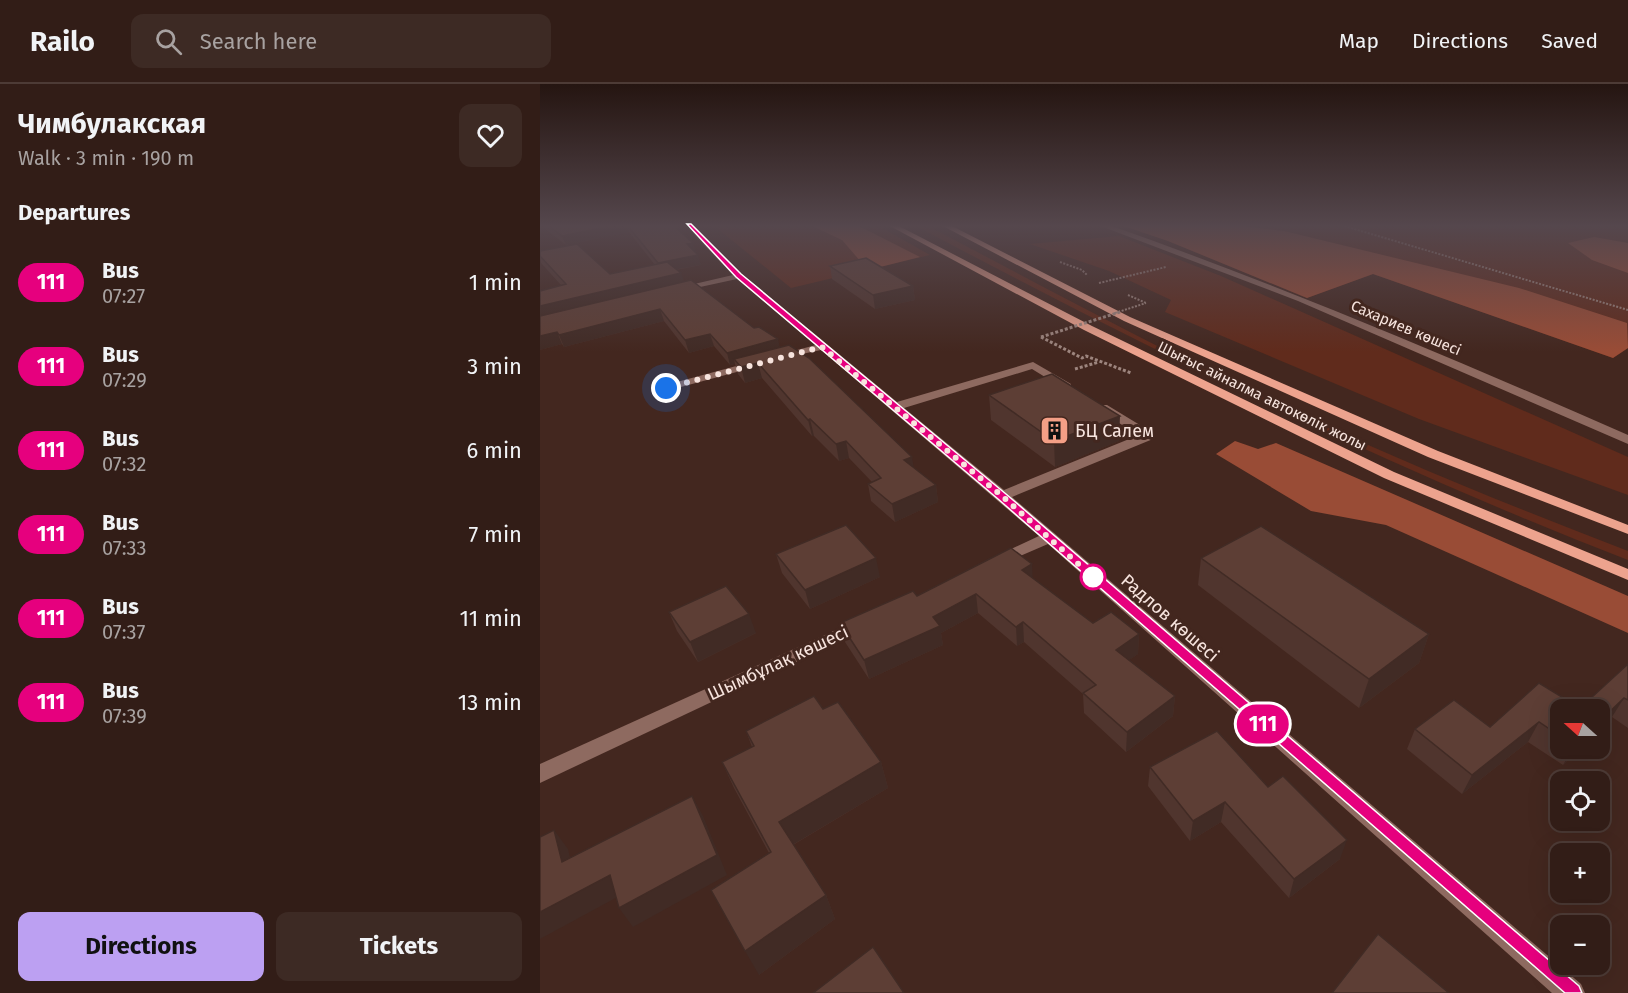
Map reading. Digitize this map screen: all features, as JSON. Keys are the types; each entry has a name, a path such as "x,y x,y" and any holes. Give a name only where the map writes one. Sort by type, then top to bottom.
{"main road":[{"name":"Шығыс айналма автокөлік жолы","path":"973,267 1088,328 1389,475 1628,575"},
{"path":"1027,267 1127,319 1433,454 1628,530"}],"street":[{"name":"Радлов көшесі","path":"731,267 822,347 1002,496 1572,993"},
{"name":"Сахариев көшесі","path":"1216,267 1381,334 1628,440"},
{"path":"672,292 739,276"},
{"path":"666,388 822,347"},
{"path":"894,407 1033,365 1149,436 1002,496"},
{"path":"983,568 1048,538"},
{"name":"Шымбұлақ көшесі","path":"540,774 875,618"}],"path":[{"path":"1099,283 1166,267"},
{"path":"1478,267 1628,310"},
{"path":"1072,353 1041,337 1146,303"}],"shaded area":[{"path":"766,267 878,267 791,288"},
{"path":"996,267 1007,267 1207,371 1295,412 1436,474 1628,551 1628,560 1445,485 1355,445 1089,316"},
{"path":"1099,267 1199,267 1221,276 1628,457 1628,495 1419,419 1165,312 1171,300"},
{"path":"1232,267 1628,267 1628,348 1613,358 1373,274 1307,298"},
{"path":"1232,267 1434,267 1519,288 1627,323 1628,348 1613,358 1373,274 1307,298"},
{"path":"1613,267 1628,267 1628,273"},
{"path":"1235,441 1258,449 1276,443 1628,596 1628,633 1386,525 1311,511 1216,454"}],"building":[{"path":"551,267 603,267 610,274 641,267 674,267 681,273 540,306 540,291 566,284"},
{"path":"832,267 882,267 913,286 873,295"},
{"path":"691,280 754,328 759,327 778,339 727,353 710,334 685,340 660,309 559,335 557,332 540,336 540,316"},
{"path":"789,345 809,358 912,457 904,460 936,485 892,504 868,484 881,478 846,441 836,444 810,419 808,420 758,363 741,367 734,359"},
{"path":"1052,374 1120,416 1054,441 989,395"},
{"path":"846,525 876,558 805,590 776,554"},
{"path":"1261,526 1429,634 1369,679 1201,558"},
{"path":"1011,548 1032,564 1022,570 1093,623 1111,612 1139,634 1116,650 1175,696 1127,732 1083,693 1096,685 1023,622 1016,627 976,594 933,617 940,626 864,660 840,623 913,591 917,596"},
{"path":"726,586 749,614 690,642 669,612"},
{"path":"1628,664 1628,700 1624,698 1610,711 1610,699 1590,699"},
{"path":"1539,683 1565,699 1550,699 1550,729 1539,722 1472,775 1415,729 1454,700 1490,727"},
{"path":"814,696 823,709 838,702 881,762 779,822 826,895 745,951 711,890 771,852 722,762 754,746 746,731"},
{"path":"1217,731 1268,787 1283,776 1347,840 1294,879 1225,802 1193,821 1150,767"},
{"path":"692,796 717,855 619,908 610,875 540,912 540,837 554,830 562,862"},
{"path":"1378,934 1449,993 1332,993"},
{"path":"873,947 904,993 813,993"}],"bus line":[{"name":"111","path":"731,267 1002,496 1572,993"}],"place":[{"name":"БЦ Салем","path":"1054,431"}],"route":[{"path":"666,388 822,347 1002,496 1093,577"}]}
